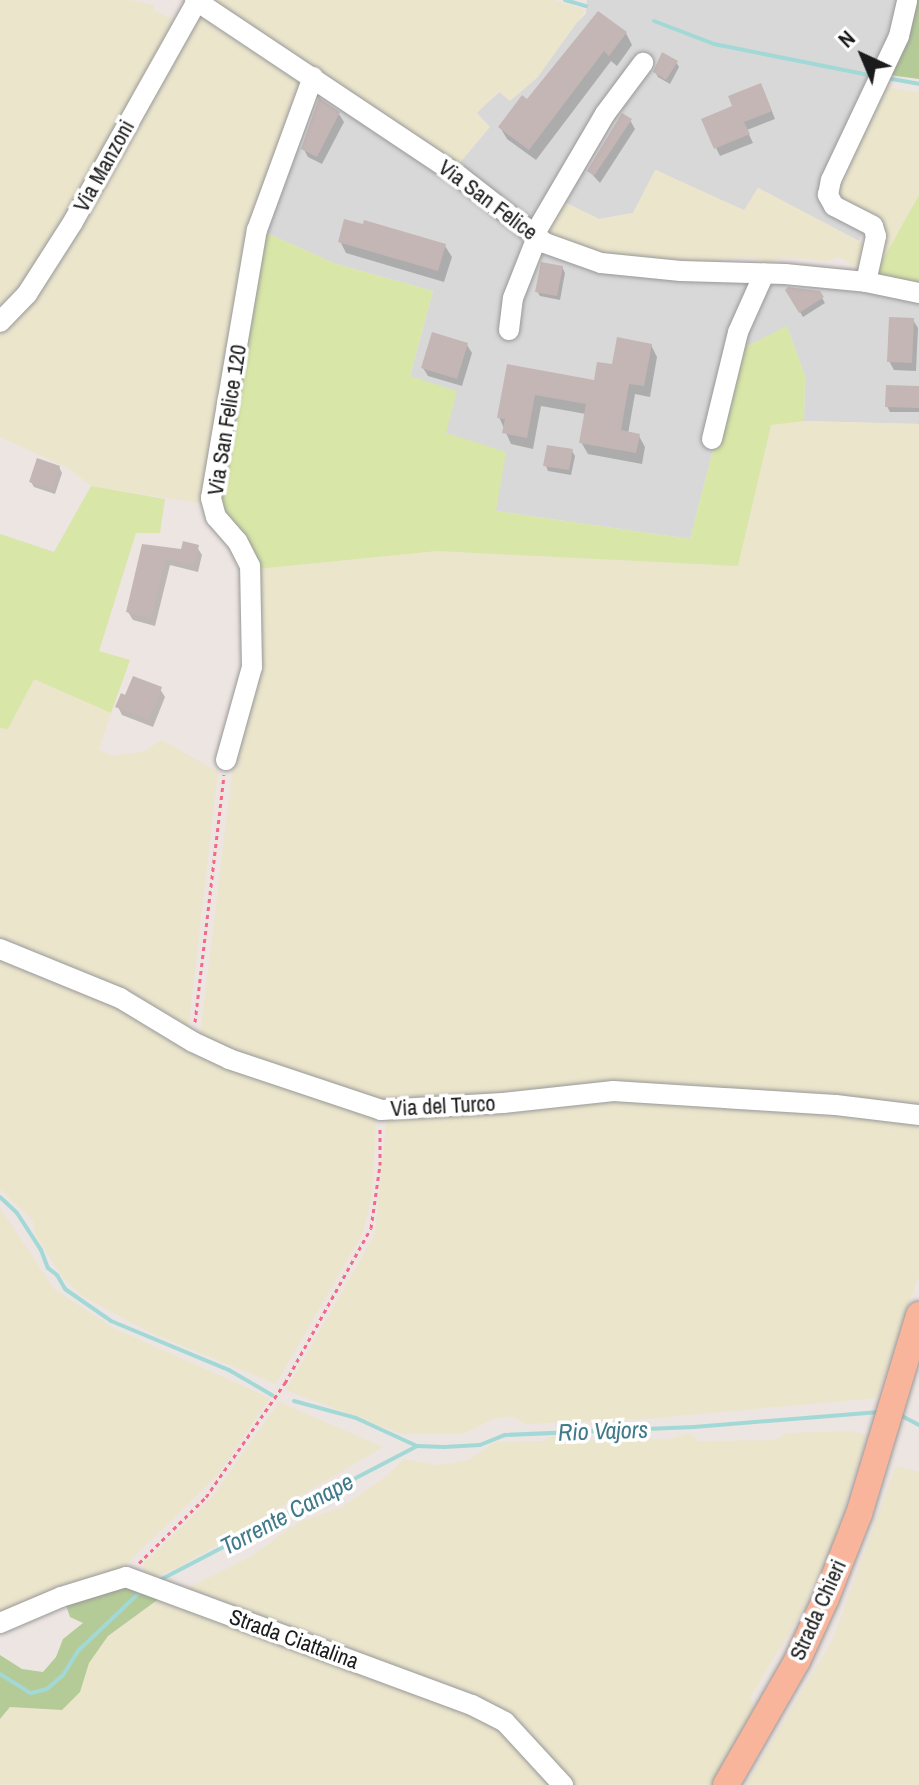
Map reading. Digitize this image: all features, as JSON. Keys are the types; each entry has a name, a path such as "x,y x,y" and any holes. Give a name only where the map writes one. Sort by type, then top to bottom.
{"main road":[{"name":"Strada Chieri","path":"726,1785 797,1661 826,1598 859,1514 919,1315"}],"street":[{"path":"866,282 876,236 873,226 834,206 828,195 831,180 899,36 907,0"},
{"name":"Via San Felice","path":"196,1 459,176 535,236 601,263 866,282 919,293"},
{"name":"Via Manzoni","path":"0,322 27,294 73,222 196,1"},
{"path":"509,330 513,298 535,236 605,114 643,63"},
{"name":"Via San Felice 120","path":"226,760 252,667 250,566 237,541 216,517 211,498 257,230 313,77"},
{"path":"712,439 738,332 764,274"},
{"name":"Via del Turco","path":"0,949 120,998 193,1042 229,1059 381,1110 503,1103 613,1091 836,1105 919,1115"},
{"path":"0,1623 61,1597 126,1577"},
{"name":"Strada Ciattalina","path":"126,1577 472,1705 505,1722 563,1785"}],"path":[{"path":"193,1042 226,760"},
{"path":"126,1577 206,1497 285,1383 364,1241 371,1228 380,1165 381,1110"}],"shaded area":[{"path":"0,0 130,0 153,5 155,11 179,22 72,215 0,316"},
{"path":"209,0 554,0 586,10 537,78 510,101 498,91 477,113 490,127 458,165"},
{"path":"587,0 914,0 838,179 869,218 859,241 758,188 744,211 656,170 633,213 599,219 560,200 602,255 919,289 919,424 804,421 805,376 787,327 739,350 690,539 495,511 410,376 433,291 336,264 262,231 317,73 476,113 586,14"},
{"path":"199,12 306,83 255,230 205,504 91,486 70,469 0,437 0,333 31,301"},
{"path":"884,86 919,93 919,195 881,263 885,235 838,201 838,179"},
{"path":"655,170 744,210 758,188 859,241 865,248 860,269 839,257 826,261 788,257 765,262 750,257 725,259 708,267 602,255 542,233 560,200 599,219 633,213"},
{"path":"804,421 919,424 919,1110 798,1093 391,1101 257,1063 200,1036 257,569 437,551 738,566 771,425"},
{"path":"34,678 111,713 99,749 111,756 143,752 162,740 218,772 188,1031 0,942 0,728 8,729"},
{"path":"0,956 370,1112 376,1123 372,1195 363,1233 276,1384 149,1332 83,1296 62,1277 35,1234 33,1221 0,1189"},
{"path":"602,1098 840,1113 919,1125 919,1275 877,1398 643,1419 525,1424 512,1416 493,1419 463,1434 402,1434 286,1390 375,1234 387,1115"},
{"path":"0,1208 54,1289 113,1328 270,1398 217,1476 119,1571 0,1614"},
{"path":"279,1402 383,1447 176,1569 150,1578 143,1574 144,1563 212,1497"},
{"path":"849,1431 867,1435 832,1546 802,1611 750,1698 755,1709 712,1785 571,1785 510,1719 182,1591 250,1557 299,1522 341,1508 388,1475 404,1459 436,1465 469,1460 495,1442 545,1441 551,1436 560,1436 562,1441 670,1439 690,1433 699,1441 774,1440 788,1433"},
{"path":"896,1466 919,1472 919,1785 746,1785 833,1639"},
{"path":"160,1598 494,1722 555,1785 0,1785 0,1719 10,1707 62,1710 80,1692 89,1663 108,1636"}],"green space":[{"path":"914,0 919,0 919,79 889,75"},
{"path":"919,195 919,289 876,280 881,263"},
{"path":"262,231 336,264 433,291 410,376 457,391 446,433 506,452 496,511 690,539 739,350 787,326 805,376 804,421 771,425 738,566 437,551 257,569 220,512 219,493"},
{"path":"91,486 165,499 160,533 136,533 99,651 130,660 111,713 34,679 8,729 0,728 0,534 54,552"},
{"path":"130,1587 160,1598 108,1636 89,1663 80,1692 62,1710 10,1707 0,1719 0,1655 22,1669 43,1672 56,1657 63,1639 83,1623 70,1617 66,1605 109,1590"}],"building":[{"path":"598,11 627,32 609,56 604,51 529,150 498,127 522,95 527,99"},
{"path":"662,52 678,61 666,80 653,72"},
{"path":"761,83 772,111 744,122 750,134 714,149 701,119 732,106 728,96"},
{"path":"319,98 340,112 317,157 301,149"},
{"path":"622,113 632,119 594,176 587,171"},
{"path":"344,219 363,224 364,220 446,244 438,271 338,242"},
{"path":"541,262 563,266 557,296 535,292"},
{"path":"788,287 820,291 824,297 799,313 785,290"},
{"path":"889,317 914,318 912,363 887,362"},
{"path":"432,332 468,343 457,379 421,368"},
{"path":"617,337 652,344 644,386 629,384 621,430 640,434 636,453 579,443 586,404 535,395 527,438 502,433 505,419 497,418 507,364 594,380 597,362 612,364"},
{"path":"886,385 919,386 919,408 885,407"},
{"path":"547,445 573,449 569,470 543,466"},
{"path":"37,458 60,466 53,490 29,482"},
{"path":"183,541 199,545 194,565 166,558 151,618 126,612 142,544 181,549"},
{"path":"133,676 162,687 149,720 115,707 121,693 125,695"}],"waterway":[{"path":"565,0 586,6"},
{"path":"654,21 714,44 869,75"},
{"path":"892,79 919,84"},
{"name":"Rio Vajors","path":"0,1197 17,1213 41,1250 48,1268 57,1275 65,1289 111,1321 229,1370 272,1395"},
{"name":"Rio Vajors","path":"294,1401 356,1418 417,1446 444,1447 480,1445 505,1435 694,1427 879,1412"},
{"name":"Rio Vajors","path":"900,1415 919,1425"},
{"name":"Torrente Canape","path":"160,1580 417,1446"},
{"name":"Torrente Canape","path":"0,1674 31,1693 47,1689 63,1675 78,1651 140,1592"}]}
